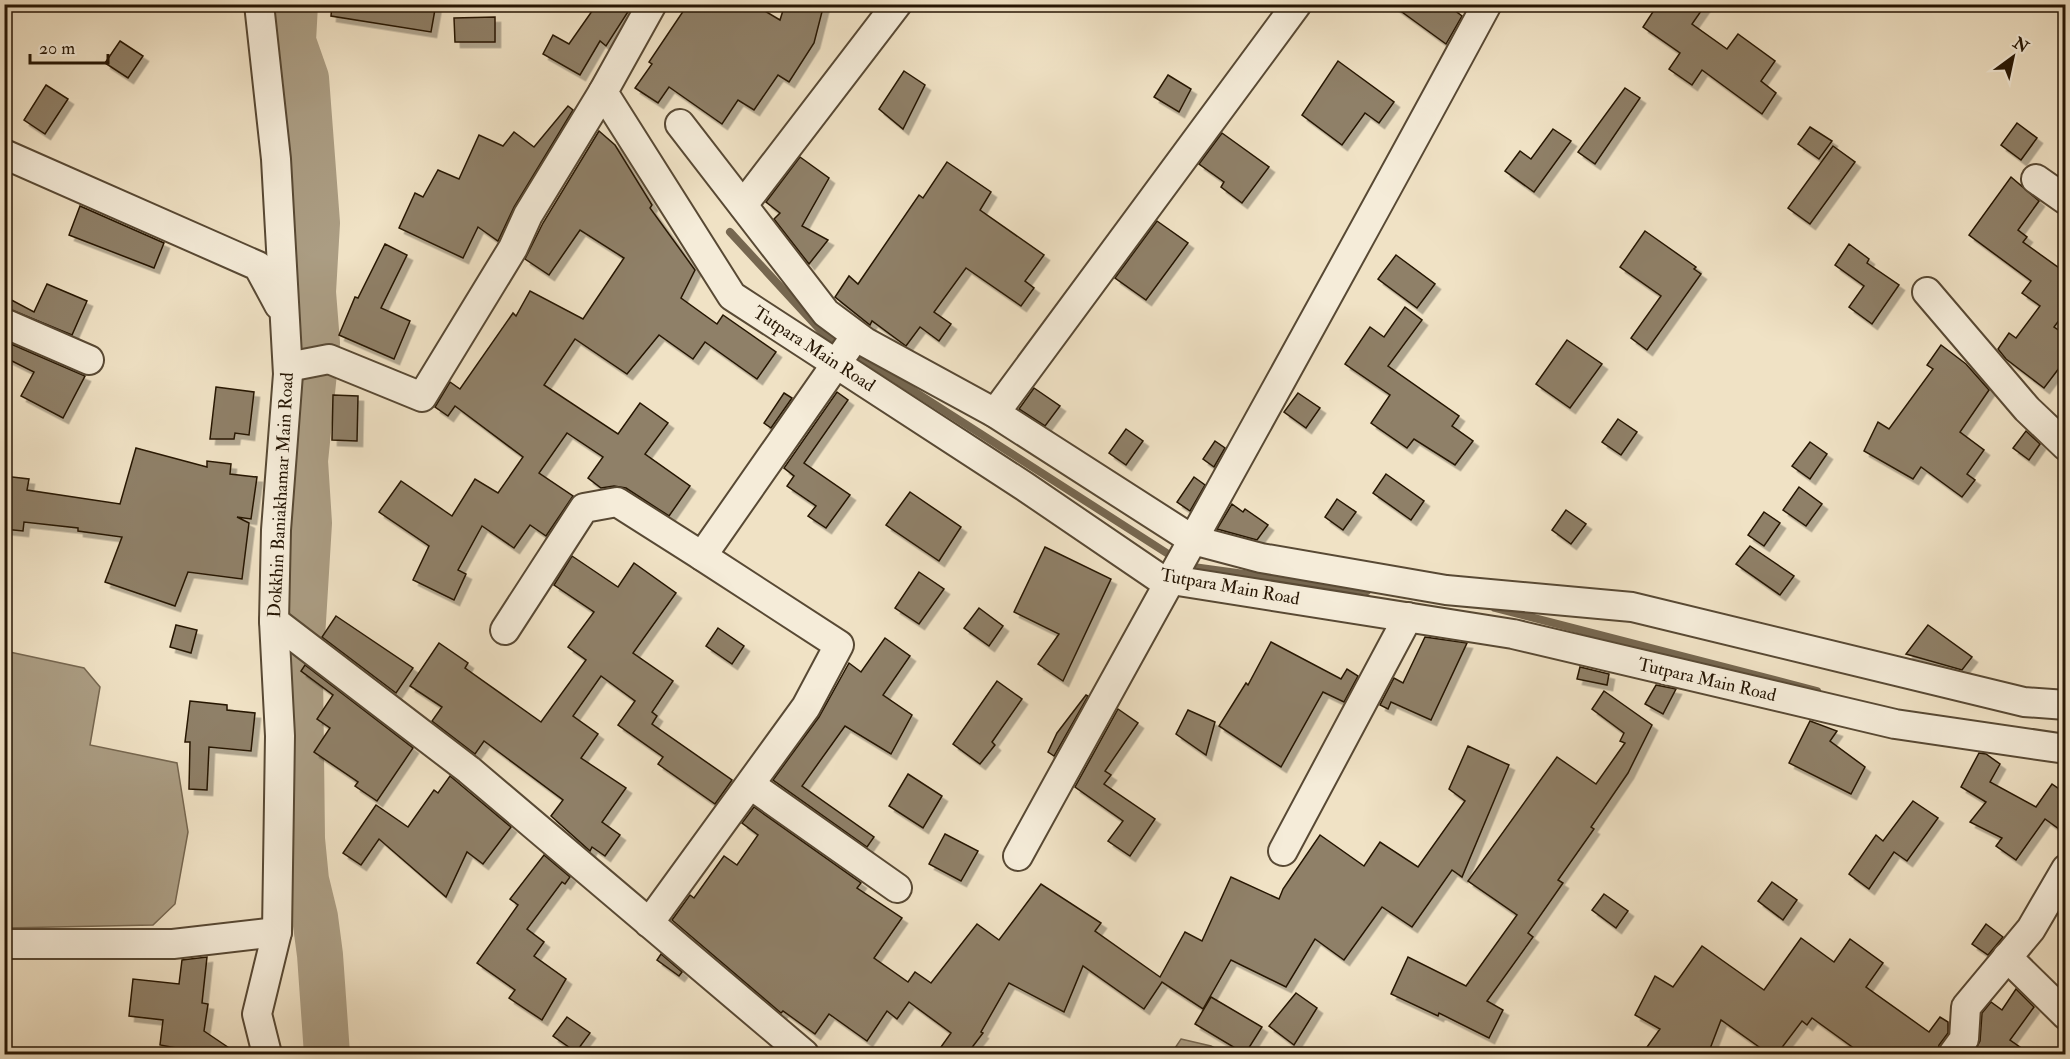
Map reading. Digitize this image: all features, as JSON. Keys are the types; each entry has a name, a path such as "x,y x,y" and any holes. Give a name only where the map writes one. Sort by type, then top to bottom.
{"street":[{"name":"Dokkhin Baniakhamar Main Road","path":"259,4 276,159 282,298 286,318 289,367 276,530 274,621 280,736 276,932 256,1014 267,1054"},
{"path":"289,367 329,359 422,397 513,248 528,215 603,92 652,4"},
{"path":"743,206 897,4"},
{"path":"995,413 1296,4"},
{"path":"1018,856 1487,4"},
{"name":"Tutpara Main Road","path":"603,92 732,296 1024,486 1159,578 1181,560 1408,617 1513,634 1895,724 2066,749"},
{"path":"680,124 826,313 856,336 995,413 1181,560 1261,558 1446,590 1632,607 2024,702 2066,705"},
{"path":"4,154 258,266 286,318"},
{"path":"2036,179 2066,200"},
{"path":"1927,292 2027,409 2066,446"},
{"path":"4,323 89,360"},
{"path":"702,556 856,336"},
{"path":"505,630 584,508 617,502 839,645 806,707 752,785 649,923"},
{"path":"1283,851 1408,617"},
{"path":"274,621 469,770 804,1054"},
{"path":"752,785 897,888"},
{"path":"1953,1054 1964,1039 1966,1007 2031,929 2066,869"},
{"path":"4,944 173,944 276,932"},
{"path":"2007,957 2066,1015"}],"shaded area":[{"path":"5,651 84,668 100,687 90,745 177,763 188,832 175,904 153,925 5,928"},
{"path":"1181,1039 1211,1046 1226,1054 1171,1054"}],"building":[{"path":"332,4 436,4 431,32 331,16"},
{"path":"597,4 633,4 606,46 600,41 580,75 543,54 553,35 569,44"},
{"path":"688,4 753,4 780,20 785,4 824,4 814,43 789,82 778,75 754,110 738,100 722,124 669,87 658,103 635,88 652,64 649,62"},
{"path":"1391,4 1446,4 1462,16 1446,44"},
{"path":"1658,4 1706,4 1692,24 1727,49 1738,34 1775,61 1761,81 1776,93 1762,114 1702,70 1692,85 1669,69 1680,53 1643,27"},
{"path":"495,17 495,42 455,42 454,18"},
{"path":"120,41 143,56 128,78 105,63"},
{"path":"1338,61 1394,102 1379,123 1365,113 1342,145 1302,115"},
{"path":"904,71 925,85 903,129 879,109"},
{"path":"1168,75 1191,89 1179,112 1154,97"},
{"path":"46,85 68,99 45,134 24,120"},
{"path":"1625,88 1640,98 1595,164 1578,152"},
{"path":"568,106 573,110 514,207 498,241 478,227 463,258 399,228 415,193 423,197 438,170 459,179 479,135 503,146 514,132 534,147"},
{"path":"2017,123 2037,138 2021,160 2001,145"},
{"path":"1810,127 1832,141 1819,159 1798,144"},
{"path":"1553,129 1571,141 1534,192 1505,171 1520,151 1531,159"},
{"path":"599,131 615,145 652,205 650,208 695,270 681,298 717,324 723,315 776,352 757,379 705,342 693,359 659,335 627,374 575,339 544,385 618,434 640,403 668,423 645,454 690,486 669,516 626,488 614,486 601,488 588,478 603,457 567,433 539,473 573,496 546,536 530,525 514,548 482,526 458,570 466,574 454,600 413,580 429,546 379,512 401,481 452,516 475,479 498,493 523,457 455,406 448,416 435,407 450,382 460,389 513,313 516,316 530,291 583,319 624,258 580,230 549,275 525,259 543,223"},
{"path":"1222,133 1269,167 1242,203 1221,187 1224,182 1199,164"},
{"path":"1833,146 1855,162 1810,224 1788,208"},
{"path":"800,157 829,178 802,226 828,240 809,264 774,219 780,213 766,202"},
{"path":"947,162 991,192 980,210 1044,255 1025,281 1034,288 1021,306 966,268 934,312 951,324 939,341 920,327 906,346 872,321 870,325 835,297 849,276 858,284 919,195 923,198"},
{"path":"2011,177 2039,201 2018,230 2027,237 2023,242 2066,273 2066,311 2054,327 2066,335 2066,359 2044,388 2006,359 1998,349 2009,333 2016,338 2040,306 2022,293 2031,281 1969,235"},
{"path":"80,206 164,243 154,268 69,235"},
{"path":"1157,221 1188,243 1146,300 1115,278"},
{"path":"1645,231 1696,267 1694,269 1701,274 1647,350 1631,338 1661,296 1620,267"},
{"path":"385,244 407,255 381,308 410,321 394,359 339,335 355,297 358,298"},
{"path":"1849,244 1869,259 1867,263 1899,285 1872,324 1849,307 1864,286 1835,265"},
{"path":"1396,255 1435,284 1417,308 1378,279"},
{"path":"47,284 87,301 72,335 4,307 4,296 34,312"},
{"path":"1405,307 1422,320 1388,366 1459,416 1452,426 1473,441 1455,465 1414,439 1407,448 1371,423 1390,395 1345,364 1370,327 1384,337"},
{"path":"1567,340 1602,364 1570,408 1536,384"},
{"path":"4,341 85,376 63,418 21,396 34,372 4,357"},
{"path":"1941,345 1966,364 1989,390 1960,432 1984,450 1967,474 1975,480 1962,497 1921,467 1913,479 1864,451 1878,422 1889,429 1933,369 1927,365"},
{"path":"216,387 254,392 249,435 235,433 234,439 210,439"},
{"path":"1034,388 1060,406 1045,426 1019,409"},
{"path":"837,392 848,400 804,463 850,495 826,528 808,516 816,506 787,486 794,476 784,468"},
{"path":"784,393 792,398 771,428 764,423"},
{"path":"1298,393 1320,408 1306,428 1284,412"},
{"path":"333,395 358,396 357,441 332,440"},
{"path":"1618,419 1637,432 1621,455 1602,442"},
{"path":"1126,429 1143,441 1126,465 1109,453"},
{"path":"2026,431 2040,444 2029,460 2013,448"},
{"path":"1215,441 1225,448 1214,467 1203,459"},
{"path":"1810,442 1827,454 1810,479 1792,466"},
{"path":"136,448 207,467 207,461 231,464 230,474 257,477 251,519 237,517 249,523 242,579 188,572 175,606 105,582 122,537 78,531 78,528 24,522 23,531 4,529 4,476 29,479 27,490 120,504"},
{"path":"1386,474 1424,501 1411,520 1373,493"},
{"path":"1194,477 1205,485 1190,511 1177,502"},
{"path":"1799,487 1822,504 1806,526 1783,510"},
{"path":"910,492 961,527 939,561 886,525"},
{"path":"1337,499 1356,512 1343,530 1325,517"},
{"path":"1232,504 1243,512 1245,509 1268,525 1257,540 1217,529"},
{"path":"1566,510 1586,524 1571,544 1552,530"},
{"path":"1764,512 1780,523 1764,546 1748,535"},
{"path":"1750,546 1794,576 1780,595 1736,564"},
{"path":"1045,547 1111,579 1063,681 1038,664 1059,634 1014,612"},
{"path":"572,556 618,587 634,563 676,593 633,653 673,681 652,712 657,716 652,724 732,780 715,804 658,764 663,757 618,725 635,701 601,676 573,716 598,734 581,758 626,788 602,822 620,835 605,856 592,847 590,851 551,816 563,800 484,741 475,754 432,721 442,707 410,686 439,643 468,663 465,668 541,722 586,660 568,647 594,612 554,585"},
{"path":"919,572 944,589 919,624 895,608"},
{"path":"979,608 1003,626 989,646 964,628"},
{"path":"336,616 413,668 396,693 322,637"},
{"path":"176,625 197,630 191,653 170,647"},
{"path":"1928,625 1972,657 1962,670 1906,654"},
{"path":"718,628 744,646 732,664 706,646"},
{"path":"1425,637 1467,643 1431,720 1391,702 1388,709 1380,705 1394,678 1403,683"},
{"path":"885,638 910,656 883,695 912,715 891,754 845,726 802,786 874,837 867,847 773,780 819,717 849,663 861,672"},
{"path":"1271,642 1341,679 1347,669 1358,676 1344,702 1323,692 1281,767 1219,726 1246,683 1248,685"},
{"path":"305,665 413,748 377,801 355,786 358,782 314,752 330,728 317,719 333,695 301,671"},
{"path":"1580,667 1609,674 1607,685 1577,679"},
{"path":"997,681 1022,699 992,742 995,745 980,764 953,744"},
{"path":"1656,685 1676,689 1663,714 1645,704"},
{"path":"1604,691 1652,725 1628,773 1591,827 1594,829 1558,880 1563,883 1528,933 1533,937 1487,1001 1503,1010 1489,1038 1439,1013 1438,1016 1391,994 1408,957 1466,986 1517,915 1468,881 1557,757 1596,784 1625,743 1620,741 1624,733 1592,709"},
{"path":"1086,695 1088,696 1054,756 1048,752 1057,733"},
{"path":"190,701 227,705 227,710 255,713 251,751 209,747 207,790 189,789 190,742 185,742"},
{"path":"1118,709 1138,723 1105,771 1111,775 1104,784 1155,819 1130,856 1108,841 1123,821 1075,787"},
{"path":"1188,710 1215,722 1206,755 1176,734"},
{"path":"1810,721 1837,731 1830,741 1865,767 1851,794 1789,763"},
{"path":"1468,746 1509,765 1462,877 1452,870 1412,927 1382,907 1344,960 1315,939 1286,987 1231,960 1203,1009 1162,982 1144,1009 1083,966 1064,1012 1009,983 981,1032 983,1033 967,1054 936,1054 951,1033 909,1002 897,1019 887,1011 867,1041 829,1014 815,1034 783,1011 781,1013 672,920 690,895 694,898 724,856 737,865 758,835 742,823 754,807 861,883 857,888 902,918 874,958 908,982 915,972 931,983 977,924 999,940 1041,884 1101,923 1095,931 1160,977 1185,932 1202,941 1231,877 1279,899 1283,889 1320,835 1364,866 1380,842 1418,867 1465,801 1449,789"},
{"path":"1979,753 1986,754 2000,764 1990,782 2036,807 2052,784 2066,794 2066,834 2045,819 2016,860 1996,846 2002,838 1970,822 1986,802 1961,787"},
{"path":"908,774 942,796 923,828 889,806"},
{"path":"450,776 511,827 483,864 467,852 446,897 379,839 361,865 343,853 376,805 408,827 434,790 438,793"},
{"path":"1913,801 1938,818 1907,861 1894,852 1869,889 1849,874 1876,835 1883,841"},
{"path":"945,834 978,851 961,881 929,864"},
{"path":"544,855 570,877 565,884 562,882 527,929 544,942 534,956 566,979 542,1020 509,998 515,990 477,963 518,905 510,899"},
{"path":"1772,882 1797,900 1783,920 1758,901"},
{"path":"1604,894 1628,911 1616,928 1592,910"},
{"path":"1986,924 2003,937 1988,955 1972,944"},
{"path":"1801,938 1834,962 1850,939 1883,963 1866,987 1929,1032 1940,1017 1948,1022 1948,1033 1939,1045 1937,1054 1862,1054 1812,1018 1807,1025 1802,1021 1777,1054 1769,1054 1721,1020 1708,1054 1642,1054 1660,1029 1635,1015 1655,976 1673,987 1702,946 1764,990"},
{"path":"661,954 682,972 679,976 657,960"},
{"path":"207,957 202,1003 208,1004 204,1031 238,1054 209,1054 160,1045 163,1020 129,1016 133,979 179,984 182,960"},
{"path":"2016,989 2034,1007 2010,1040 2030,1054 1973,1054 1980,1041 1982,1013 1991,1002 2002,1010"},
{"path":"1296,993 1317,1008 1294,1045 1269,1026"},
{"path":"1211,997 1262,1027 1245,1054 1195,1024"},
{"path":"567,1017 590,1033 576,1052 553,1036"}],"waterway":[{"path":"295,4 293,41 306,78 317,223 313,292 317,343 305,461 309,523 300,670 302,839 306,880 315,917 320,955 327,1054"},
{"path":"730,232 823,333 842,345"},
{"path":"853,352 1176,559"},
{"path":"1186,566 1367,591"},
{"path":"1495,608 1817,691"}]}
